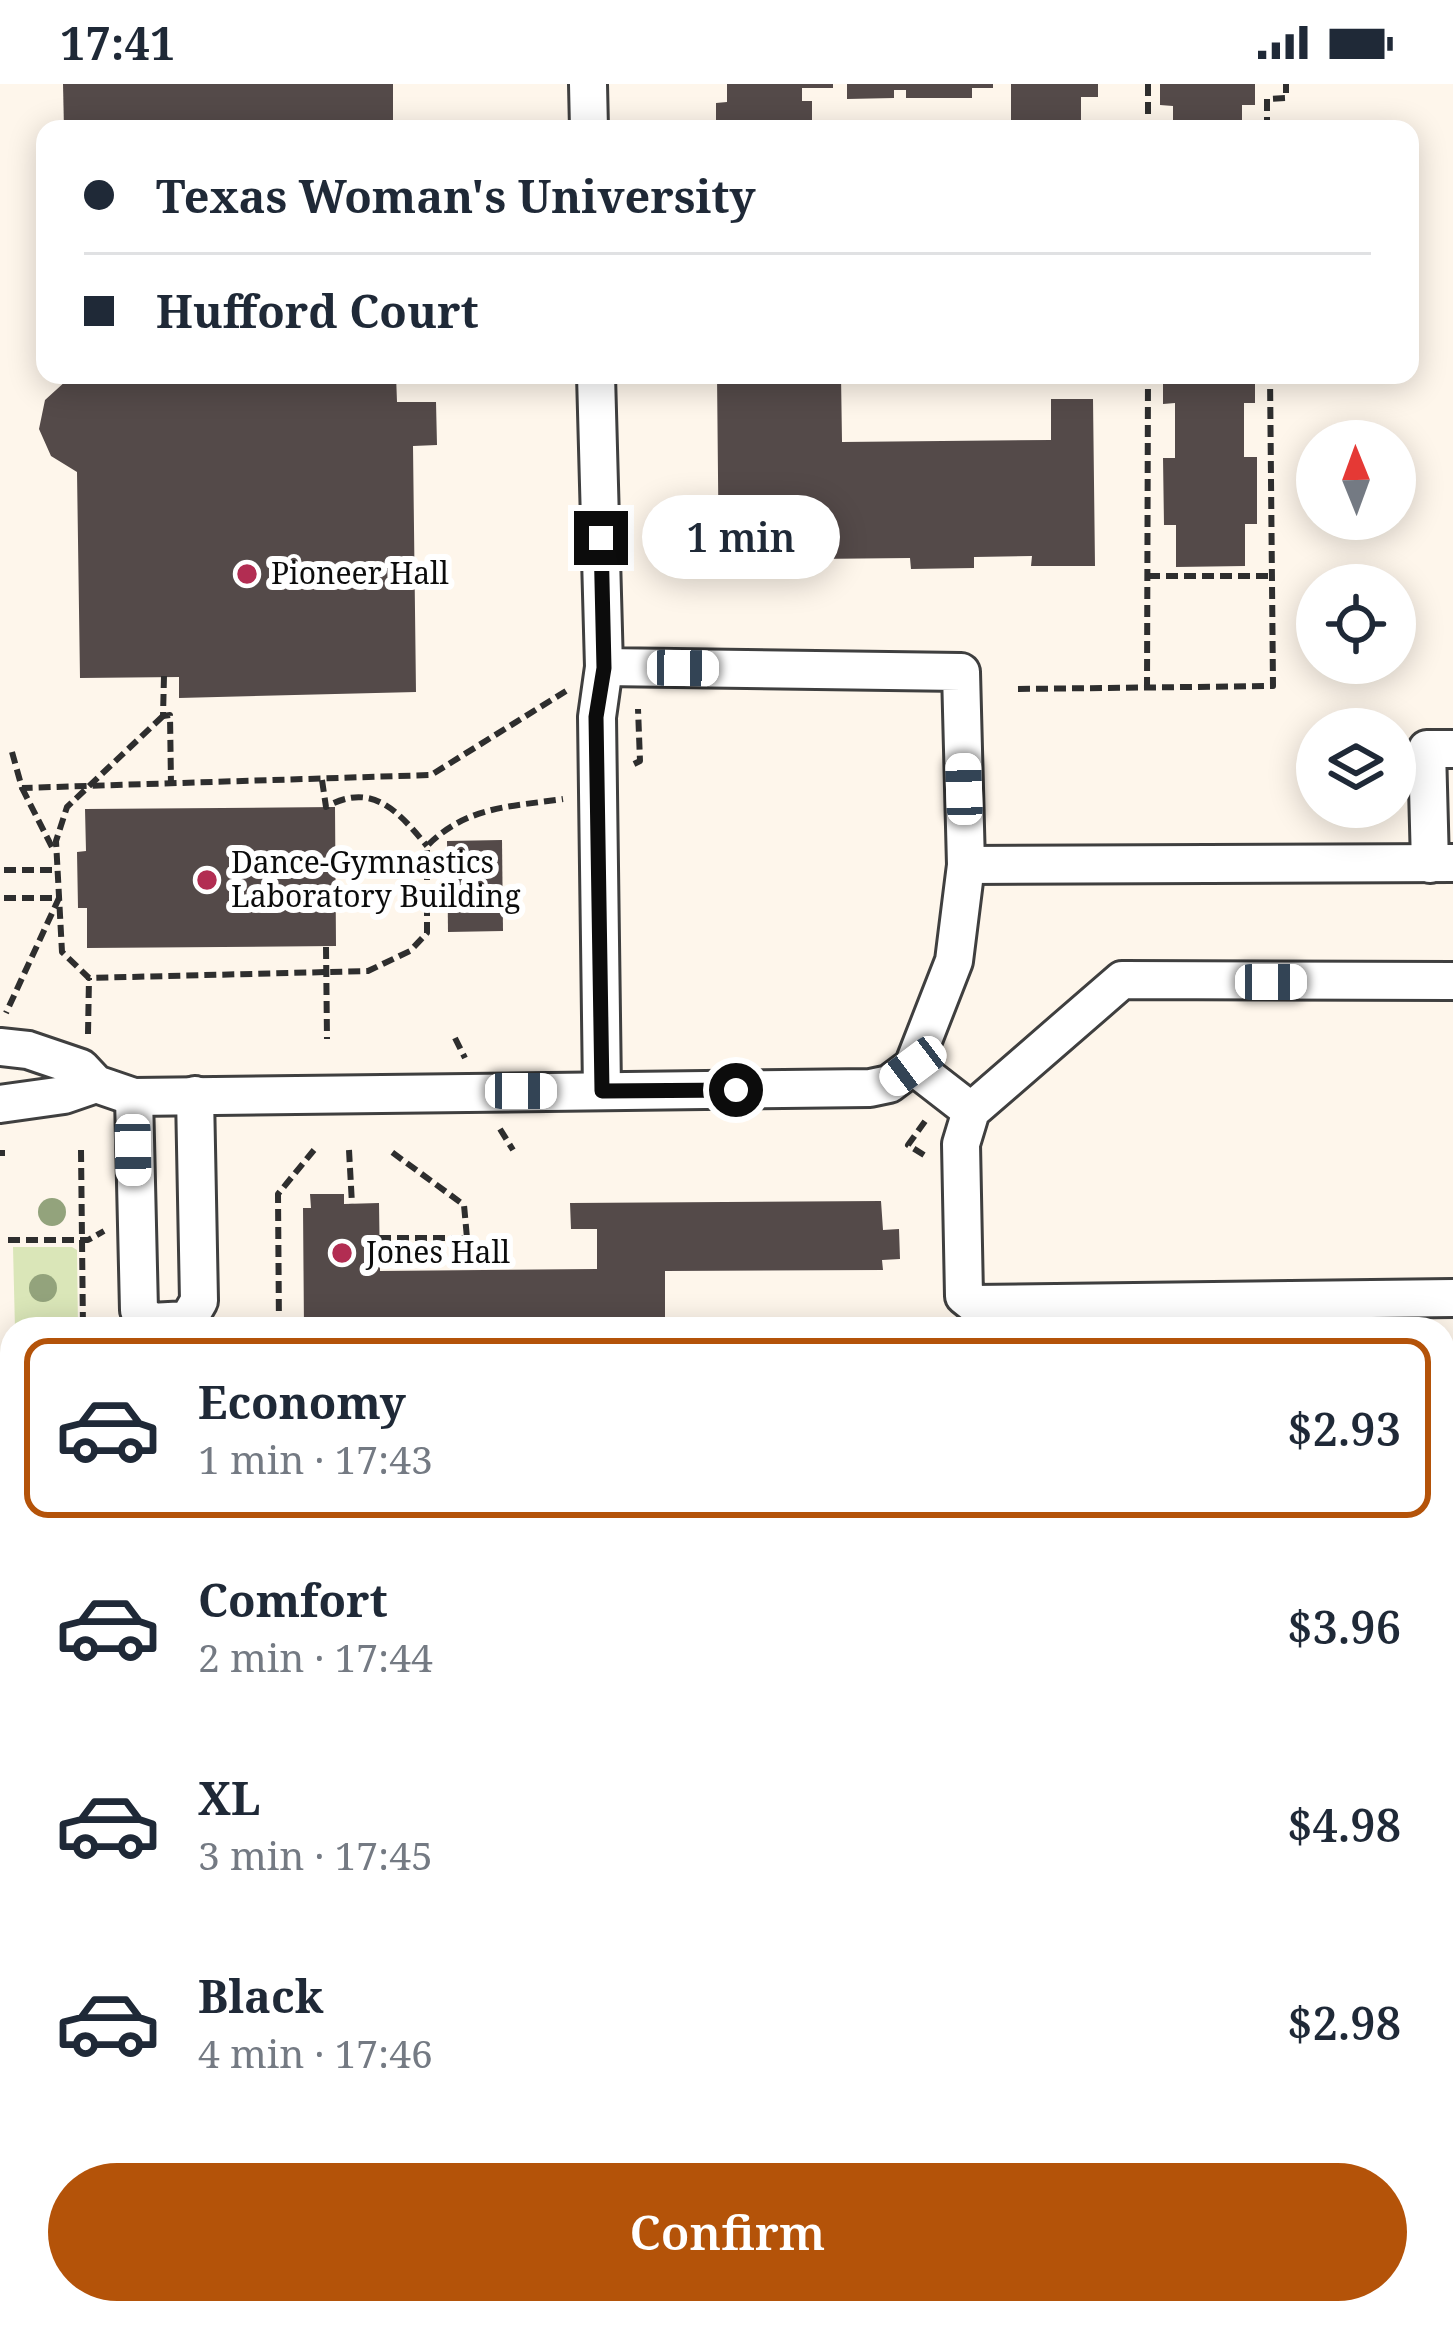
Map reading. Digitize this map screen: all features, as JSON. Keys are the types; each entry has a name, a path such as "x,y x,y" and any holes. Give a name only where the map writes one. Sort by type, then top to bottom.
{"street":[{"path":"588,84 590,120"},
{"path":"597,384 621,668 596,717 602,1091"},
{"path":"2,1032 28,1050 81,1068 96,1084 134,1097 870,1088 901,1075 954,961 966,865 961,672 621,668"},
{"path":"966,865 1441,863 1427,749 1453,749"},
{"path":"1453,981 1122,980 971,1111 962,1144 964,1296 974,1304 1292,1315 1453,1298"},
{"path":"901,1075 971,1111"},
{"path":"0,1104 64,1095 96,1084"},
{"path":"190,1317 199,1301 195,1095"},
{"path":"134,1097 139,1310 145,1317"}],"path":[{"path":"1148,84 1148,120"},
{"path":"1268,120 1267,99 1286,98 1286,84"},
{"path":"1148,384 1148,688"},
{"path":"1018,689 1273,686 1270,384"},
{"path":"1148,576 1272,576"},
{"path":"22,788 431,776 621,668 640,761 569,798 473,813 445,828 427,846"},
{"path":"163,716 164,676"},
{"path":"171,784 170,716 163,716 67,807 56,842 62,952 89,978 368,971 410,951 428,933 427,846 405,819 369,795 344,796 326,807 322,780"},
{"path":"12,752 22,788 57,855"},
{"path":"4,870 58,870"},
{"path":"4,898 59,898"},
{"path":"2,1032 59,898"},
{"path":"326,946 327,1039"},
{"path":"88,1040 89,978"},
{"path":"908,1145 926,1120"},
{"path":"507,1139 513,1150"},
{"path":"80,1150 83,1317"},
{"path":"279,1317 278,1193 314,1150"},
{"path":"349,1150 352,1204"},
{"path":"379,1238 467,1238 464,1205 389,1150"},
{"path":"8,1240 85,1240"}],"green space":[{"path":"13,1247 77,1250 78,1317 15,1317"}],"building":[{"path":"63,84 393,84 393,120 64,120"},
{"path":"727,84 833,84 833,88 802,88 802,101 812,101 812,120 716,120 716,103 727,102"},
{"path":"847,84 993,84 993,88 972,88 972,98 906,98 906,90 894,90 894,98 847,99"},
{"path":"1011,84 1098,84 1098,97 1081,97 1081,120 1011,120"},
{"path":"1160,84 1255,84 1255,105 1242,105 1242,120 1173,120 1173,106 1160,105"},
{"name":"Pioneer Hall","path":"63,384 396,384 397,402 436,402 437,445 413,446 416,692 179,698 179,677 80,678 77,472 51,456 39,429 45,400"},
{"path":"717,384 841,384 842,442 1051,440 1051,399 1093,399 1095,566 1031,566 1032,556 974,557 974,568 911,569 910,558 813,559 814,574 719,575"},
{"path":"1163,384 1255,384 1255,403 1244,403 1244,457 1257,457 1257,524 1245,524 1245,566 1176,567 1176,525 1164,525 1163,458 1175,458 1175,403 1163,404"},
{"name":"Dance-Gymnastics Laboratory Building","path":"335,807 336,946 87,948 87,908 78,908 77,852 86,851 85,809"},
{"path":"502,840 503,931 448,932 447,841"},
{"path":"310,1194 344,1194 344,1204 379,1203 380,1271 597,1269 597,1229 571,1229 570,1203 881,1201 883,1230 899,1229 900,1259 882,1260 883,1270 665,1271 665,1317 304,1317 303,1208 311,1208"}],"place":[{"name":"Pioneer Hall","path":"247,574"},
{"name":"Dance-Gymnastics Laboratory Building","path":"207,880"},
{"name":"Jones Hall","path":"342,1253"}],"route":[{"path":"601,538 604,668 596,717 602,1091 736,1090"}]}
